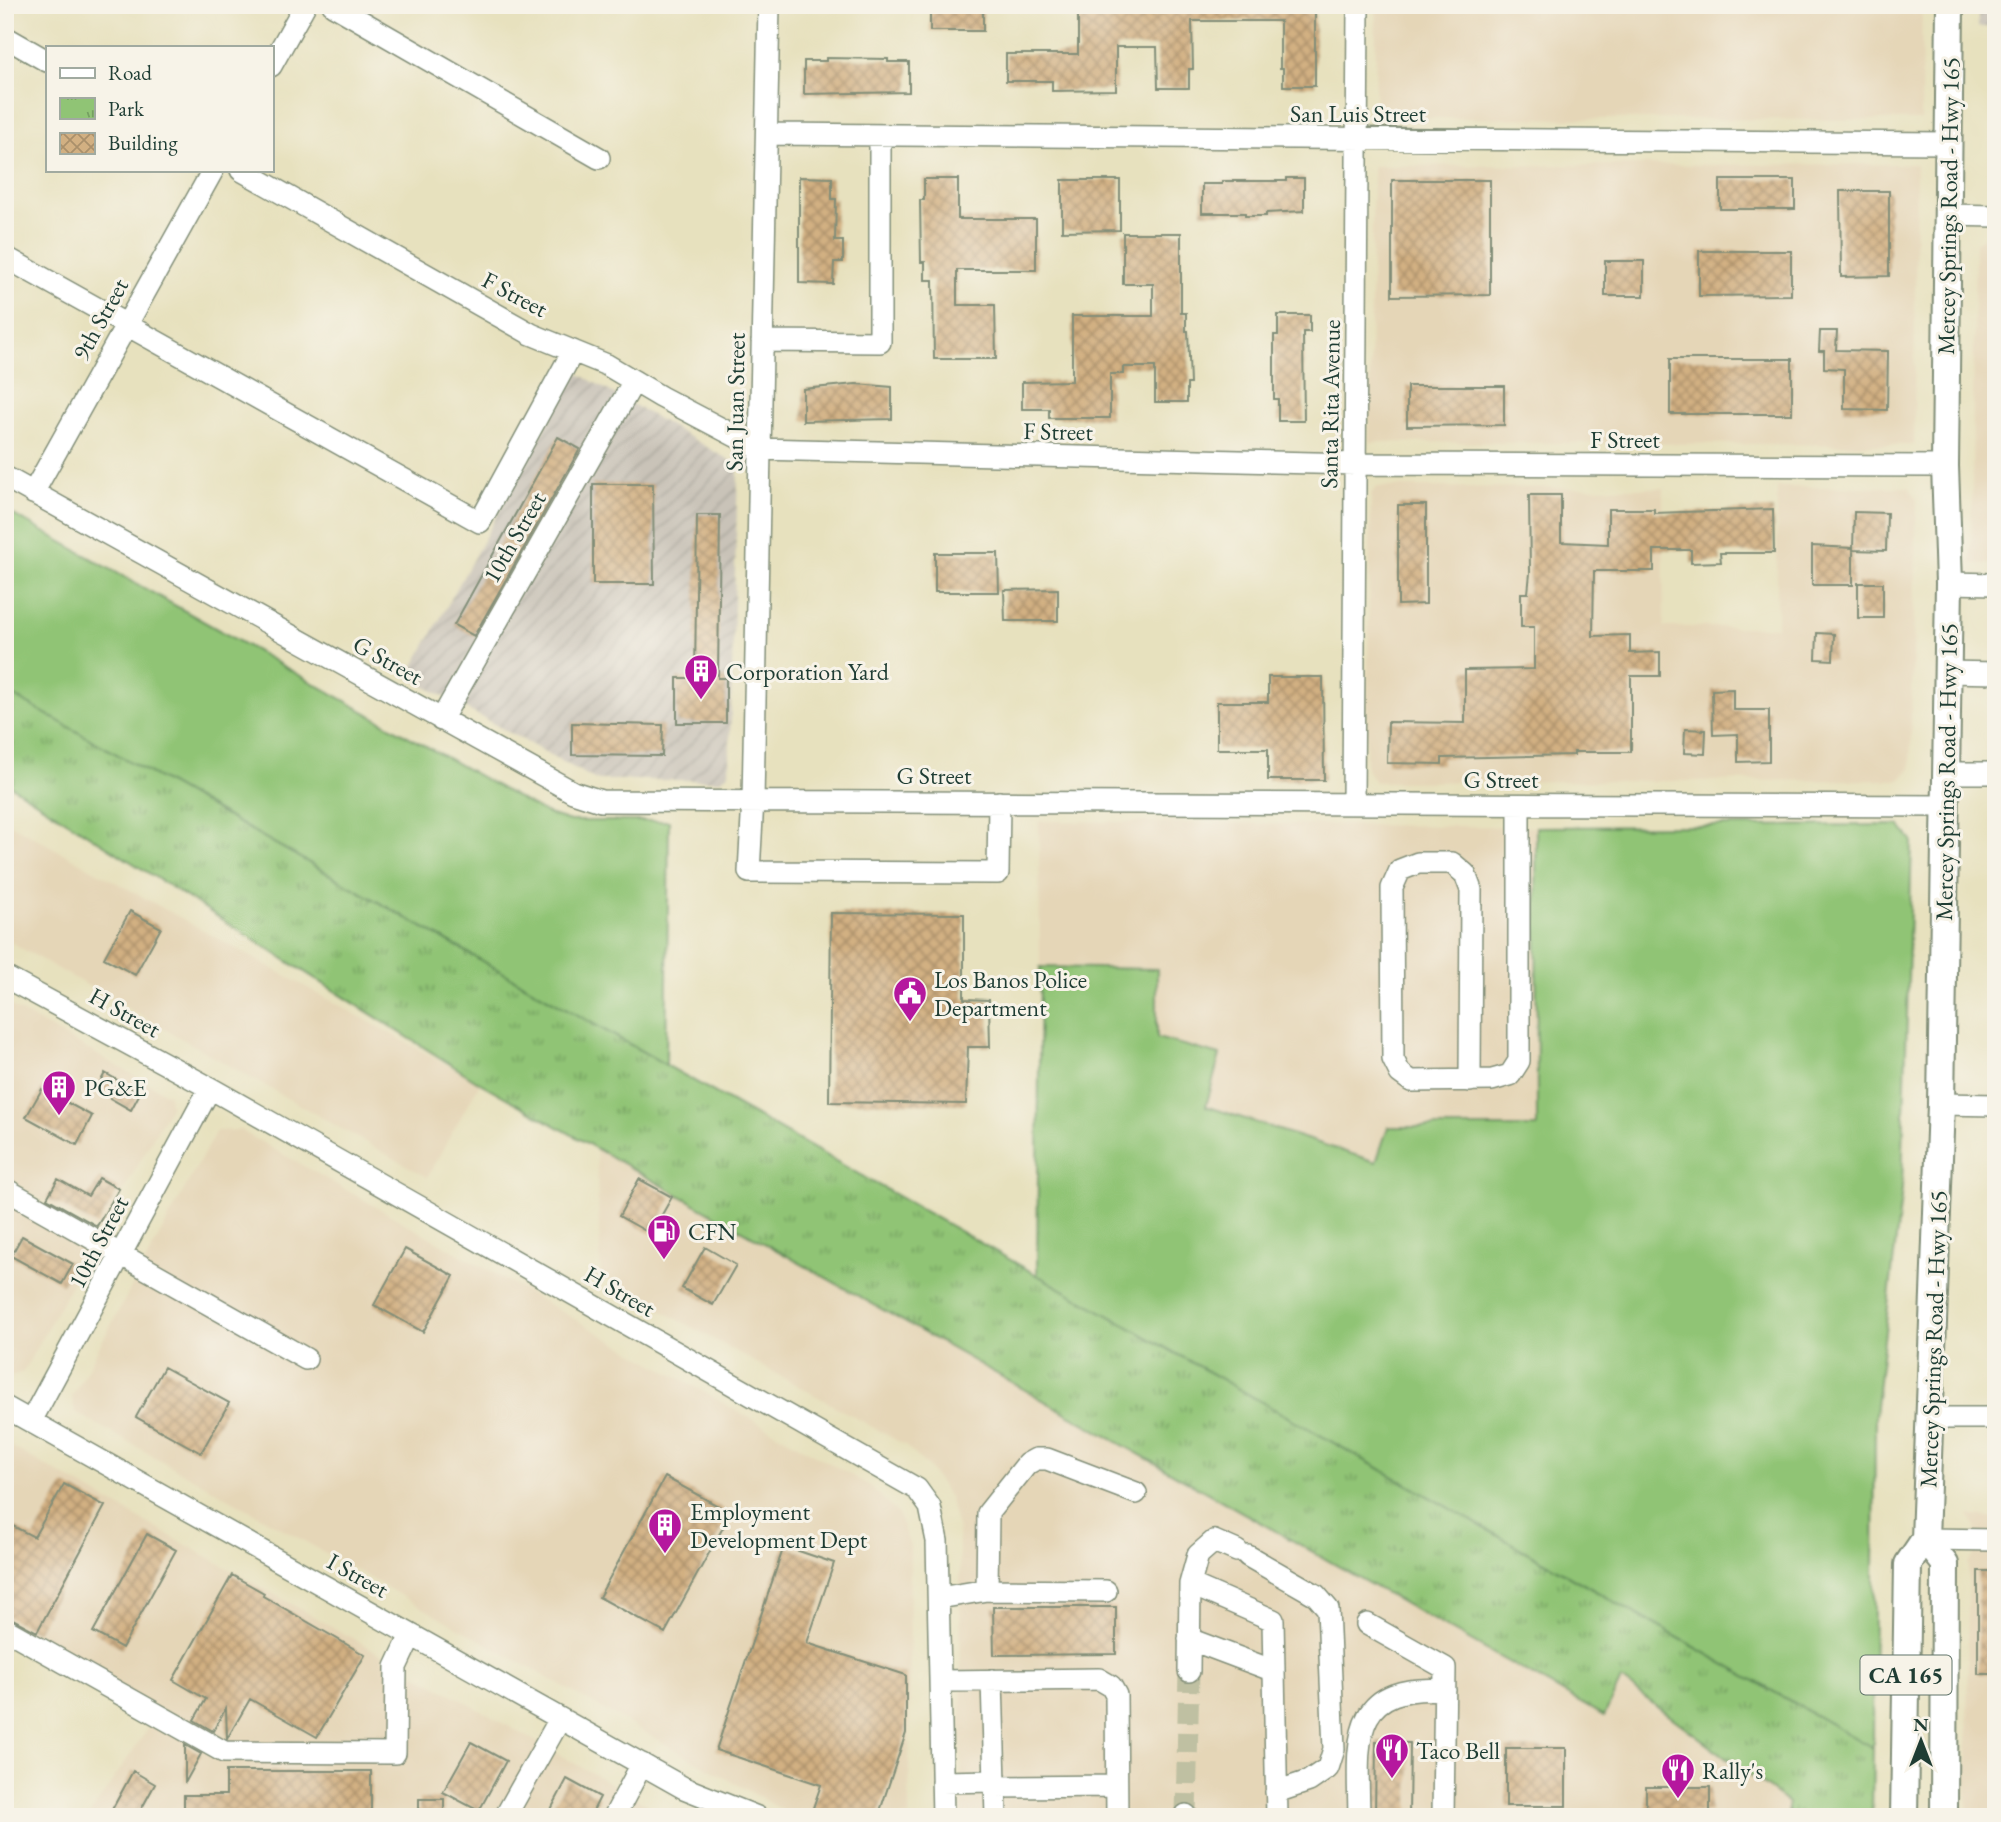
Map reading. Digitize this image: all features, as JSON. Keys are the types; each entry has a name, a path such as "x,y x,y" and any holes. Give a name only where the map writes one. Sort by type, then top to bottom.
{"main road":[{"name":"Mercey Springs Road - Hwy 165","path":"1926,1539 1941,1104 1949,583 1945,466 1950,5"},
{"name":"CA 165","path":"1904,1817 1908,1564 1926,1539 1945,1564 1944,1817"}],"street":[{"path":"273,62 305,5"},
{"path":"333,5 599,158"},
{"name":"San Juan Street","path":"769,5 753,800 749,872 998,873 999,802"},
{"name":"Santa Rita Avenue","path":"1353,804 1358,5"},
{"path":"5,37 46,60"},
{"name":"San Luis Street","path":"767,134 1948,143"},
{"path":"762,341 880,342 880,135"},
{"name":"9th Street","path":"33,493 212,172"},
{"name":"F Street","path":"245,172 531,334 607,365 760,449 1355,464 1945,466"},
{"path":"1946,215 1996,216"},
{"path":"5,257 480,522 573,351"},
{"name":"10th Street","path":"441,720 634,381"},
{"name":"G Street","path":"5,477 573,792 601,802 753,800 1945,806"},
{"path":"1949,583 1996,584"},
{"path":"1947,672 1996,674"},
{"path":"1946,773 1996,774"},
{"path":"1470,1081 1471,890 1465,874 1452,863 1418,863 1400,870 1392,888 1393,1059 1400,1073 1411,1081 1470,1081 1492,1080 1510,1075 1519,1061 1519,805"},
{"name":"H Street","path":"5,977 210,1088 917,1489 930,1507 937,1541 943,1817"},
{"name":"10th Street","path":"31,1421 210,1088"},
{"path":"1941,1104 1996,1105"},
{"path":"5,1189 306,1359"},
{"name":"I Street","path":"5,1407 684,1788 757,1817"},
{"path":"1929,1418 1996,1418"},
{"path":"987,1590 988,1513 1027,1464 1036,1459 1046,1459 1136,1493"},
{"path":"1926,1539 1996,1540"},
{"path":"1189,1671 1191,1584 1198,1555 1214,1541 1243,1553 1316,1595 1328,1609 1334,1749 1328,1768 1309,1781 1276,1792"},
{"path":"1191,1584 1273,1620 1276,1817"},
{"path":"939,1598 987,1590 1106,1591"},
{"path":"1367,1624 1445,1668 1443,1817"},
{"path":"5,1629 224,1752 395,1753 396,1667 411,1635"},
{"path":"1189,1639 1274,1671"},
{"path":"940,1681 1099,1679 1111,1686 1116,1695 1117,1817"},
{"path":"992,1680 996,1817"},
{"path":"1359,1817 1358,1745 1362,1726 1374,1707 1392,1695 1409,1689 1445,1690"},
{"path":"505,1817 560,1719"},
{"path":"614,1817 642,1765"},
{"path":"943,1782 1116,1786"},
{"name":"I Street","path":"684,1788 711,1815"}],"shaded area":[{"path":"1376,5 1922,5 1921,120 1375,118"},
{"path":"1978,5 1996,5 1996,27 1978,27"},
{"path":"1916,164 1914,445 1369,442 1373,166"},
{"path":"1988,233 1996,233 1996,564 1971,564 1975,244"},
{"name":"Corporation Yard","path":"576,372 731,461 738,472 729,773 721,780 596,780 408,677"},
{"path":"1377,487 1663,488 1664,627 1777,627 1777,487 1909,487 1917,500 1910,769 1900,780 1375,782 1366,769 1371,493"},
{"path":"5,821 480,1083 427,1177 5,939"},
{"path":"1039,821 1536,827 1538,1127 1389,1127 1376,1162 1206,1106 1157,1038 1157,969 1040,967"},
{"path":"5,1003 169,1095 170,1107 100,1233 5,1179"},
{"path":"240,1130 870,1486 898,1514 910,1546 909,1817 795,1817 75,1412 72,1397 216,1131"},
{"path":"596,1147 1604,1716 1621,1680 1788,1803 1788,1817 962,1817 960,1571 958,1531 949,1497 929,1468 905,1445 601,1277"},
{"path":"5,1202 90,1251 23,1372 11,1376 5,1373"},
{"path":"5,1443 670,1817 88,1817 153,1721 5,1637"},
{"path":"1968,1515 1996,1519 1996,1817 1969,1817 1967,1811 1968,1563 1974,1555 1975,1525"}],"green space":[{"path":"5,510 545,813 570,821 669,821 666,1065 5,691"},
{"path":"5,691 1873,1748 1872,1817 1788,1817 1788,1803 1621,1680 1604,1716 480,1083 5,782"},
{"path":"1899,825 1912,840 1902,1189 1875,1415 1873,1748 1037,1275 1040,967 1157,969 1157,1038 1220,1055 1206,1106 1376,1162 1388,1127 1537,1127 1536,827"}],"building":[{"path":"930,5 983,5 983,31 930,31"},
{"path":"1078,5 1315,5 1315,86 1283,86 1283,68 1280,68 1280,21 1192,21 1193,69 1189,69 1189,88 1158,88 1157,47 1116,47 1116,90 1052,91 1052,81 1006,81 1006,54 1078,54"},
{"path":"826,58 909,62 909,92 804,94 804,61 826,61"},
{"path":"799,177 832,178 832,199 836,199 835,241 843,241 843,262 834,262 833,284 799,283"},
{"path":"1286,178 1304,178 1304,211 1266,213 1266,216 1202,213 1202,184 1222,184 1222,181 1286,181"},
{"path":"924,179 958,179 958,219 1036,219 1036,270 957,270 957,305 995,305 996,359 934,359 933,280 925,280 925,262 921,262 920,200 924,200"},
{"path":"1062,180 1120,180 1120,230 1062,231"},
{"path":"1392,180 1490,180 1490,295 1392,296"},
{"path":"1720,180 1795,180 1795,209 1720,209"},
{"path":"1840,191 1889,191 1889,276 1841,277"},
{"path":"1123,233 1181,233 1181,313 1186,313 1190,384 1187,384 1187,402 1155,402 1155,367 1123,367 1123,374 1110,374 1110,418 1049,418 1049,409 1022,409 1022,382 1072,381 1072,316 1153,316 1153,284 1123,284"},
{"path":"1699,251 1791,251 1791,295 1699,296"},
{"path":"1605,261 1644,261 1644,296 1605,296"},
{"path":"1278,315 1310,315 1310,332 1303,332 1304,421 1278,421 1278,399 1274,399 1274,335 1278,335"},
{"path":"1820,331 1837,331 1836,350 1888,351 1887,410 1844,409 1844,369 1824,368 1824,351 1819,351"},
{"path":"1670,359 1792,359 1792,414 1670,414"},
{"path":"856,384 892,387 892,419 803,421 803,389"},
{"path":"1407,386 1504,386 1504,425 1407,426"},
{"path":"558,437 580,449 474,636 454,625"},
{"path":"593,484 653,484 654,584 593,584"},
{"path":"1529,495 1561,495 1561,542 1608,544 1608,509 1654,509 1654,513 1773,509 1774,553 1720,553 1721,562 1691,563 1691,550 1654,550 1654,571 1594,571 1593,636 1630,635 1630,653 1660,652 1660,676 1631,676 1631,752 1442,758 1442,764 1387,763 1388,722 1465,723 1465,670 1534,669 1534,627 1521,627 1521,593 1528,593 1530,573"},
{"path":"1398,505 1426,505 1426,604 1398,605"},
{"path":"1854,512 1887,513 1886,551 1853,550"},
{"path":"697,515 720,515 718,678 726,678 726,723 677,723 677,678 695,678"},
{"path":"1812,546 1853,548 1853,585 1812,585"},
{"path":"935,553 998,553 999,592 935,592"},
{"path":"1858,583 1883,583 1883,618 1858,618"},
{"path":"1058,589 1058,621 1005,621 1004,590"},
{"path":"1817,633 1834,634 1833,660 1816,659"},
{"path":"1268,677 1323,677 1324,780 1268,780 1268,749 1217,749 1217,702 1268,702"},
{"path":"1733,689 1733,710 1769,710 1769,761 1738,762 1738,734 1713,735 1712,690"},
{"path":"572,723 663,725 662,756 572,755"},
{"path":"1685,729 1706,730 1705,754 1684,753"},
{"path":"130,911 161,928 135,975 104,958"},
{"name":"Los Banos Police Department","path":"831,913 964,914 964,999 989,1000 990,1047 968,1047 966,1104 829,1102"},
{"path":"105,1073 140,1093 131,1110 96,1090"},
{"name":"PG&E","path":"42,1089 92,1116 77,1145 26,1117"},
{"path":"99,1178 119,1189 97,1226 47,1198 58,1179 88,1196"},
{"path":"639,1179 672,1197 651,1234 619,1216"},
{"path":"22,1236 73,1264 62,1284 11,1256"},
{"path":"705,1247 736,1265 713,1305 682,1288"},
{"path":"405,1249 454,1276 423,1332 374,1305"},
{"path":"164,1367 229,1403 201,1453 136,1417"},
{"name":"Employment Development Dept","path":"665,1477 731,1513 665,1633 599,1597"},
{"path":"64,1484 105,1506 37,1632 5,1615 5,1522 34,1537"},
{"path":"147,1534 176,1550 122,1648 93,1632"},
{"path":"784,1546 834,1563 807,1643 906,1675 906,1733 878,1817 839,1817 813,1808 821,1785 716,1750"},
{"path":"1978,1571 1996,1571 1996,1674 1978,1674"},
{"path":"232,1575 365,1655 317,1737 250,1699 227,1739 226,1708 213,1731 194,1720 206,1699 173,1680"},
{"path":"993,1607 1116,1607 1116,1654 994,1655"},
{"path":"471,1742 506,1761 479,1811 443,1792"},
{"name":"Taco Bell","path":"1376,1742 1410,1743 1409,1817 1375,1817"},
{"path":"185,1745 201,1754 185,1783"},
{"path":"1506,1748 1566,1748 1566,1806 1506,1806"},
{"path":"133,1771 155,1784 137,1817 108,1817"},
{"path":"226,1771 371,1771 371,1817 184,1817 184,1795 226,1795"},
{"path":"567,1779 600,1797 590,1817 547,1817"},
{"name":"Rally's","path":"1646,1787 1710,1787 1710,1812 1646,1812"},
{"path":"419,1799 444,1799 444,1817 419,1817"}],"tunnel":[{"path":"1186,1815 1189,1671"}],"place":[{"name":"Corporation Yard","path":"701,701"},
{"name":"Los Banos Police Department","path":"910,1023"},
{"name":"PG&E","path":"59,1117"},
{"name":"CFN","path":"664,1261"},
{"name":"Employment Development Dept","path":"665,1555"},
{"name":"Taco Bell","path":"1392,1780"},
{"name":"Rally's","path":"1678,1800"}]}
